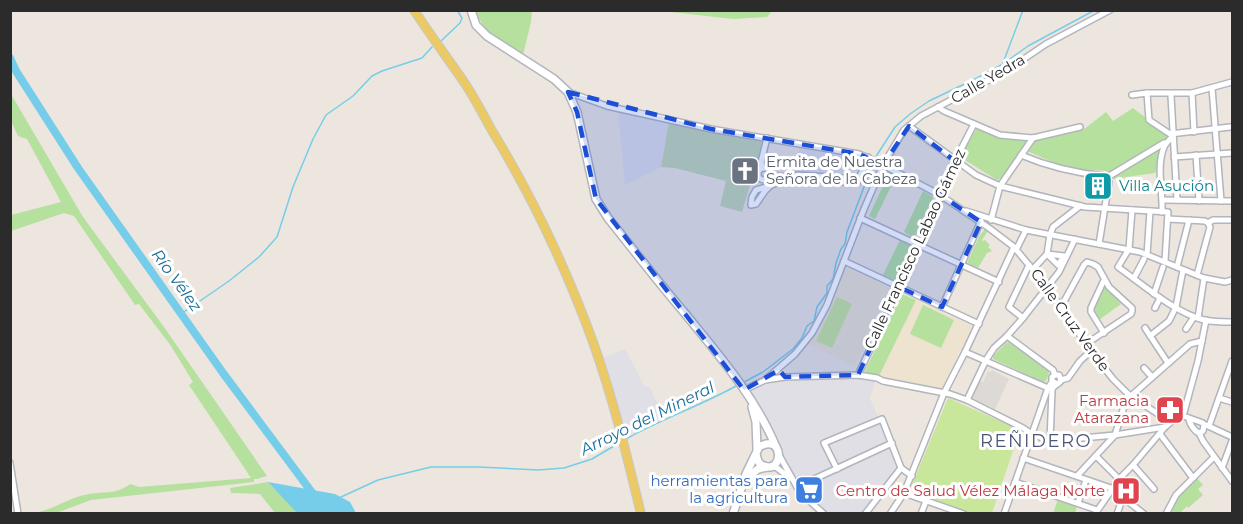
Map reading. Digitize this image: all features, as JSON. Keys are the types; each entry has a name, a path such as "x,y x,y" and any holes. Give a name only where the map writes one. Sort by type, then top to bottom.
{"main road":[{"path":"414,10 472,96 508,158 548,235 572,289 609,388 642,513"}],"street":[{"path":"471,10 477,24 488,36 554,79 568,92 583,132 596,199 608,218 746,393 763,419 796,485 803,495 824,513"},
{"name":"Calle Yedra","path":"765,380 795,354 812,333 827,305 883,165 904,130 921,116 1006,71 1046,44 1110,10"},
{"path":"1132,95 1192,93 1233,82"},
{"path":"1212,88 1221,201"},
{"name":"Calle Cruz Verde","path":"568,92 607,106 711,129 859,154 940,195 962,210 986,221 1015,249 1047,287 1091,351 1129,395 1158,414 1183,417"},
{"path":"1147,93 1149,120 1170,134 1230,127"},
{"path":"1192,93 1194,132"},
{"path":"1171,96 1177,200"},
{"path":"938,107 1000,135 1033,138 1080,127"},
{"name":"Calle Francisco Labao Gámez","path":"858,375 974,124"},
{"path":"909,126 976,175 1000,186 1080,206 1150,211 1206,222 1233,220"},
{"path":"1154,294 1164,264 1166,214 1161,171 1163,150 1173,135"},
{"path":"762,168 761,162 767,138"},
{"path":"942,307 961,264 986,221 1000,186 1033,138"},
{"path":"1022,155 1054,168 1106,177 1164,143"},
{"path":"1174,157 1233,153"},
{"path":"1197,155 1199,201"},
{"path":"858,181 868,157"},
{"path":"762,168 767,169 769,174 780,177 858,181"},
{"path":"762,168 758,172 763,179 775,173 858,181"},
{"path":"770,186 775,185 780,177"},
{"path":"1100,244 1109,182 1106,177"},
{"path":"1163,200 1233,201"},
{"path":"1023,318 1009,307 1031,267 1047,254 1053,227 1080,206"},
{"path":"1132,210 1129,249 1118,267 1160,298 1196,317 1233,322"},
{"path":"1134,278 1146,257 1150,211"},
{"path":"860,218 999,282"},
{"path":"1150,336 1169,321 1176,307 1180,268 1189,220"},
{"path":"986,221 1129,249 1164,264 1233,286"},
{"path":"1186,329 1196,317 1200,276 1209,227 1206,222"},
{"path":"890,513 904,493 944,393 1026,230"},
{"path":"967,400 994,348 1023,318 1059,272 1075,239"},
{"path":"844,261 979,324"},
{"path":"1061,307 1084,265 1088,262 1098,267 1113,292 1132,308 1131,314 1086,344"},
{"path":"1104,280 1091,308 1091,312 1104,333"},
{"path":"1225,282 1233,280"},
{"path":"1155,308 1160,298"},
{"path":"1183,417 1206,320"},
{"path":"1145,328 1168,363"},
{"path":"1007,336 1053,370 1055,375 1052,378 1055,384"},
{"path":"1077,476 1116,435 1129,395 1190,344 1202,341"},
{"path":"1050,441 1052,390 1055,384 1068,378 1080,361 1091,351"},
{"path":"966,352 1055,384"},
{"path":"1233,361 1219,398 1200,435 1233,481"},
{"path":"783,366 782,371 785,377"},
{"path":"1144,368 1152,377"},
{"path":"746,393 765,380 785,377 858,375 950,394 967,400 1050,441 1116,435 1167,425 1183,417 1203,423 1233,439 1222,468"},
{"path":"1004,513 1032,434 1055,384"},
{"path":"746,393 756,422 758,462 785,473 796,485"},
{"path":"1219,398 1233,402"},
{"path":"1015,482 1078,503 1096,512 1119,479 1167,425 1169,419 1166,415"},
{"path":"1183,417 1197,432 1201,432"},
{"path":"837,469 824,443 882,419 901,468 912,476"},
{"path":"1147,429 1158,436 1192,478"},
{"path":"734,512 759,447 767,443 776,447"},
{"path":"796,485 892,443"},
{"path":"745,480 758,469 777,462 779,455"},
{"path":"1096,456 1119,479"},
{"path":"1166,513 1176,495 1214,457"},
{"path":"1023,458 1112,488 1144,513"},
{"path":"10,464 18,513"},
{"path":"1133,465 1154,489"},
{"path":"865,513 901,468"},
{"path":"1078,503 1086,480"},
{"path":"904,493 964,513"},
{"path":"1117,513 1123,497"},
{"path":"921,513 926,501"}],"highlighted area":[{"path":"568,92 711,129 859,154 883,165 909,126 955,161 940,195 981,222 942,307 899,287 858,375 785,377 779,370 744,390 596,199 577,112"}],"shaded area":[{"path":"618,111 669,122 661,167 625,185"},
{"path":"799,148 845,156 843,175 795,172"},
{"path":"845,267 891,288 854,366 808,344 831,306"},
{"path":"916,300 972,326 942,388 879,376"},
{"path":"625,349 645,387 649,386 664,417 626,435 604,357"},
{"path":"992,370 1009,379 995,409 973,399 972,396 980,381 983,382 988,371"},
{"path":"858,376 876,380 870,399 897,470 864,513 829,513 809,497 796,481 749,391 751,388 781,381"}],"green space":[{"path":"476,11 532,11 523,55 489,31 479,19"},
{"path":"662,11 772,11 767,17 733,19"},
{"path":"11,94 83,217 164,327 267,476 254,479 254,482 91,500 56,513 34,513 82,496 115,491 130,484 139,487 251,478 189,385 193,382 171,346 139,304 135,305 74,216 64,213 11,231 11,215 61,202 27,139 18,136 11,121"},
{"path":"1133,108 1170,136 1155,173 1112,179 1106,171 1076,169 1027,151 1033,140 1083,130 1106,112 1113,121"},
{"path":"669,122 763,141 742,212 720,206 726,181 675,168 661,167"},
{"path":"977,128 995,137 1026,141 1001,179 997,180 960,157"},
{"path":"889,173 896,176 875,219 869,216"},
{"path":"923,191 933,197 914,238 904,232"},
{"path":"985,229 988,231 982,240 990,245 988,247 992,251 987,253 978,268 967,263"},
{"path":"900,240 911,246 895,280 883,275"},
{"path":"1104,285 1121,304 1099,320 1093,306"},
{"path":"902,294 916,300 879,376 864,373"},
{"path":"837,297 852,304 832,348 816,341"},
{"path":"923,305 954,320 941,348 910,334"},
{"path":"1009,342 1048,371 1046,381 1043,382 993,359 993,356"},
{"path":"948,398 1020,430 992,513 972,513 917,493 912,485"},
{"path":"1196,477 1203,485 1198,489 1203,495 1180,513 1170,510 1177,496"},
{"path":"268,482 297,513 275,513 260,494 231,493 230,488"},
{"path":"1058,499 1077,506 1075,513 1053,514"}],"water":[{"path":"268,482 335,494 350,502 356,513 297,513"}],"waterway":[{"path":"441,41 460,23 462,18 457,10"},
{"path":"1003,63 1023,10"},
{"name":"Arroyo del Mineral","path":"875,158 895,127 929,101 1003,64 1028,46 1095,10"},
{"path":"181,314 259,257 277,237 293,187 313,139 326,115 353,96 372,76 422,58 432,47"},
{"name":"Río Vélez","path":"10,58 78,168 223,373 328,514"},
{"name":"Arroyo del Mineral","path":"744,382 763,372 793,349 802,338 807,326 814,321 817,307 833,279 836,263 845,244 847,232 873,163"},
{"name":"Arroyo del Mineral","path":"626,439 736,386"},
{"name":"Arroyo del Mineral","path":"341,497 378,480 431,467 538,470 564,468 592,459 619,443"}],"place":[{"name":"Ermita de Nuestra Señora de la Cabeza","path":"745,171"},
{"name":"Villa Asución","path":"1098,186"},
{"name":"Farmacia Atarazana","path":"1170,410"},
{"name":"herramientas para la agricultura","path":"809,490"},
{"name":"Centro de Salud Vélez Málaga Norte","path":"1126,491"}],"district":[{"name":"REÑIDERO","path":"1036,441"}]}
